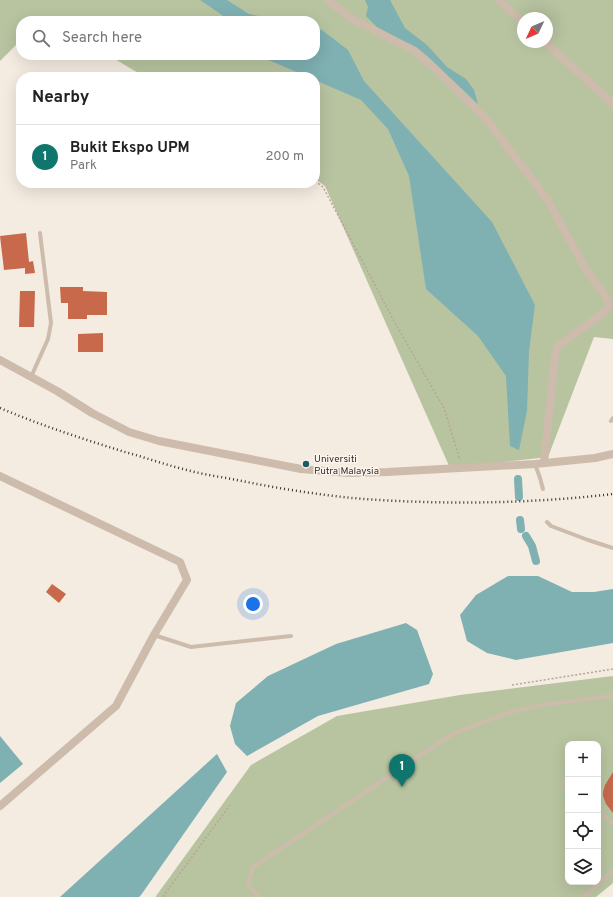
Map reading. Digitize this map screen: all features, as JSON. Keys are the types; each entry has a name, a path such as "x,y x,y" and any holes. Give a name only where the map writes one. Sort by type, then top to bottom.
{"street":[{"path":"328,0 352,19 415,51 487,120 547,199 585,268 606,297 608,305 604,312 557,347 544,462"},
{"path":"498,0 517,17"},
{"path":"552,48 613,104"},
{"path":"0,360 57,391 92,413 129,432 159,441 300,469 349,472 387,472 535,464 595,458 613,454"},
{"path":"0,476 180,562 187,580 154,635 116,706 0,806"}],"lane":[{"path":"31,377 48,339 51,323 40,233"},
{"path":"535,464 542,489"},
{"path":"547,522 551,526 558,529 613,548"},
{"path":"154,635 191,647 291,636"},
{"path":"258,897 248,884 253,867 449,736 510,712 542,705 613,696"},
{"path":"600,813 613,824"},
{"path":"583,897 613,871"}],"path":[{"path":"320,185 323,187 394,320 444,408 462,468"},
{"path":"512,685 613,669"},
{"path":"164,897 230,805"}],"green space":[{"path":"0,0 613,0 613,339 594,337 548,457 450,468 325,186 320,182 320,72 137,72 116,60 320,60 320,16 16,16 16,45 0,61"},
{"path":"613,676 613,883 596,897 156,897 251,765 337,716 460,695"}],"water":[{"path":"200,0 227,0 249,14 258,16 223,16"},
{"path":"365,0 390,0 405,28 427,45 447,67 466,79 474,90 478,104 426,55 377,27 366,16 368,7"},
{"path":"320,29 322,30 348,50 364,81 492,222 535,305 529,351 527,411 519,450 510,446 506,376 478,336 426,289 409,176 388,129 361,100 320,82 320,72 296,72 269,60 320,60"},
{"path":"508,576 538,576 572,592 594,592 613,589 613,643 516,660 487,653 467,641 460,615 476,595"},
{"path":"406,623 417,630 433,674 429,684 318,716 247,756 235,744 230,726 236,703 268,676 336,644"},
{"path":"0,736 23,764 0,783"},
{"path":"217,754 227,772 139,897 60,897"}],"building":[{"path":"26,233 29,262 33,261 35,273 25,274 25,268 4,270 0,236"},
{"path":"60,287 83,287 83,291 107,292 107,315 87,315 87,319 68,319 68,303 61,303"},
{"path":"20,291 35,291 34,327 19,327"},
{"path":"103,333 103,352 78,352 78,334"},
{"path":"52,584 66,594 59,603 46,592"},
{"path":"613,772 613,813 606,804 603,792 605,785"}],"waterway":[{"path":"518,479 519,497"},
{"path":"520,520 521,529"},
{"path":"526,536 532,546 536,561"}],"railway":[{"path":"0,408 78,437 174,467 208,475 309,493 352,498 417,502 515,502 613,494"}],"place":[{"name":"Universiti Putra Malaysia","path":"306,464"},
{"name":"Bukit Ekspo UPM","path":"402,787"}]}
